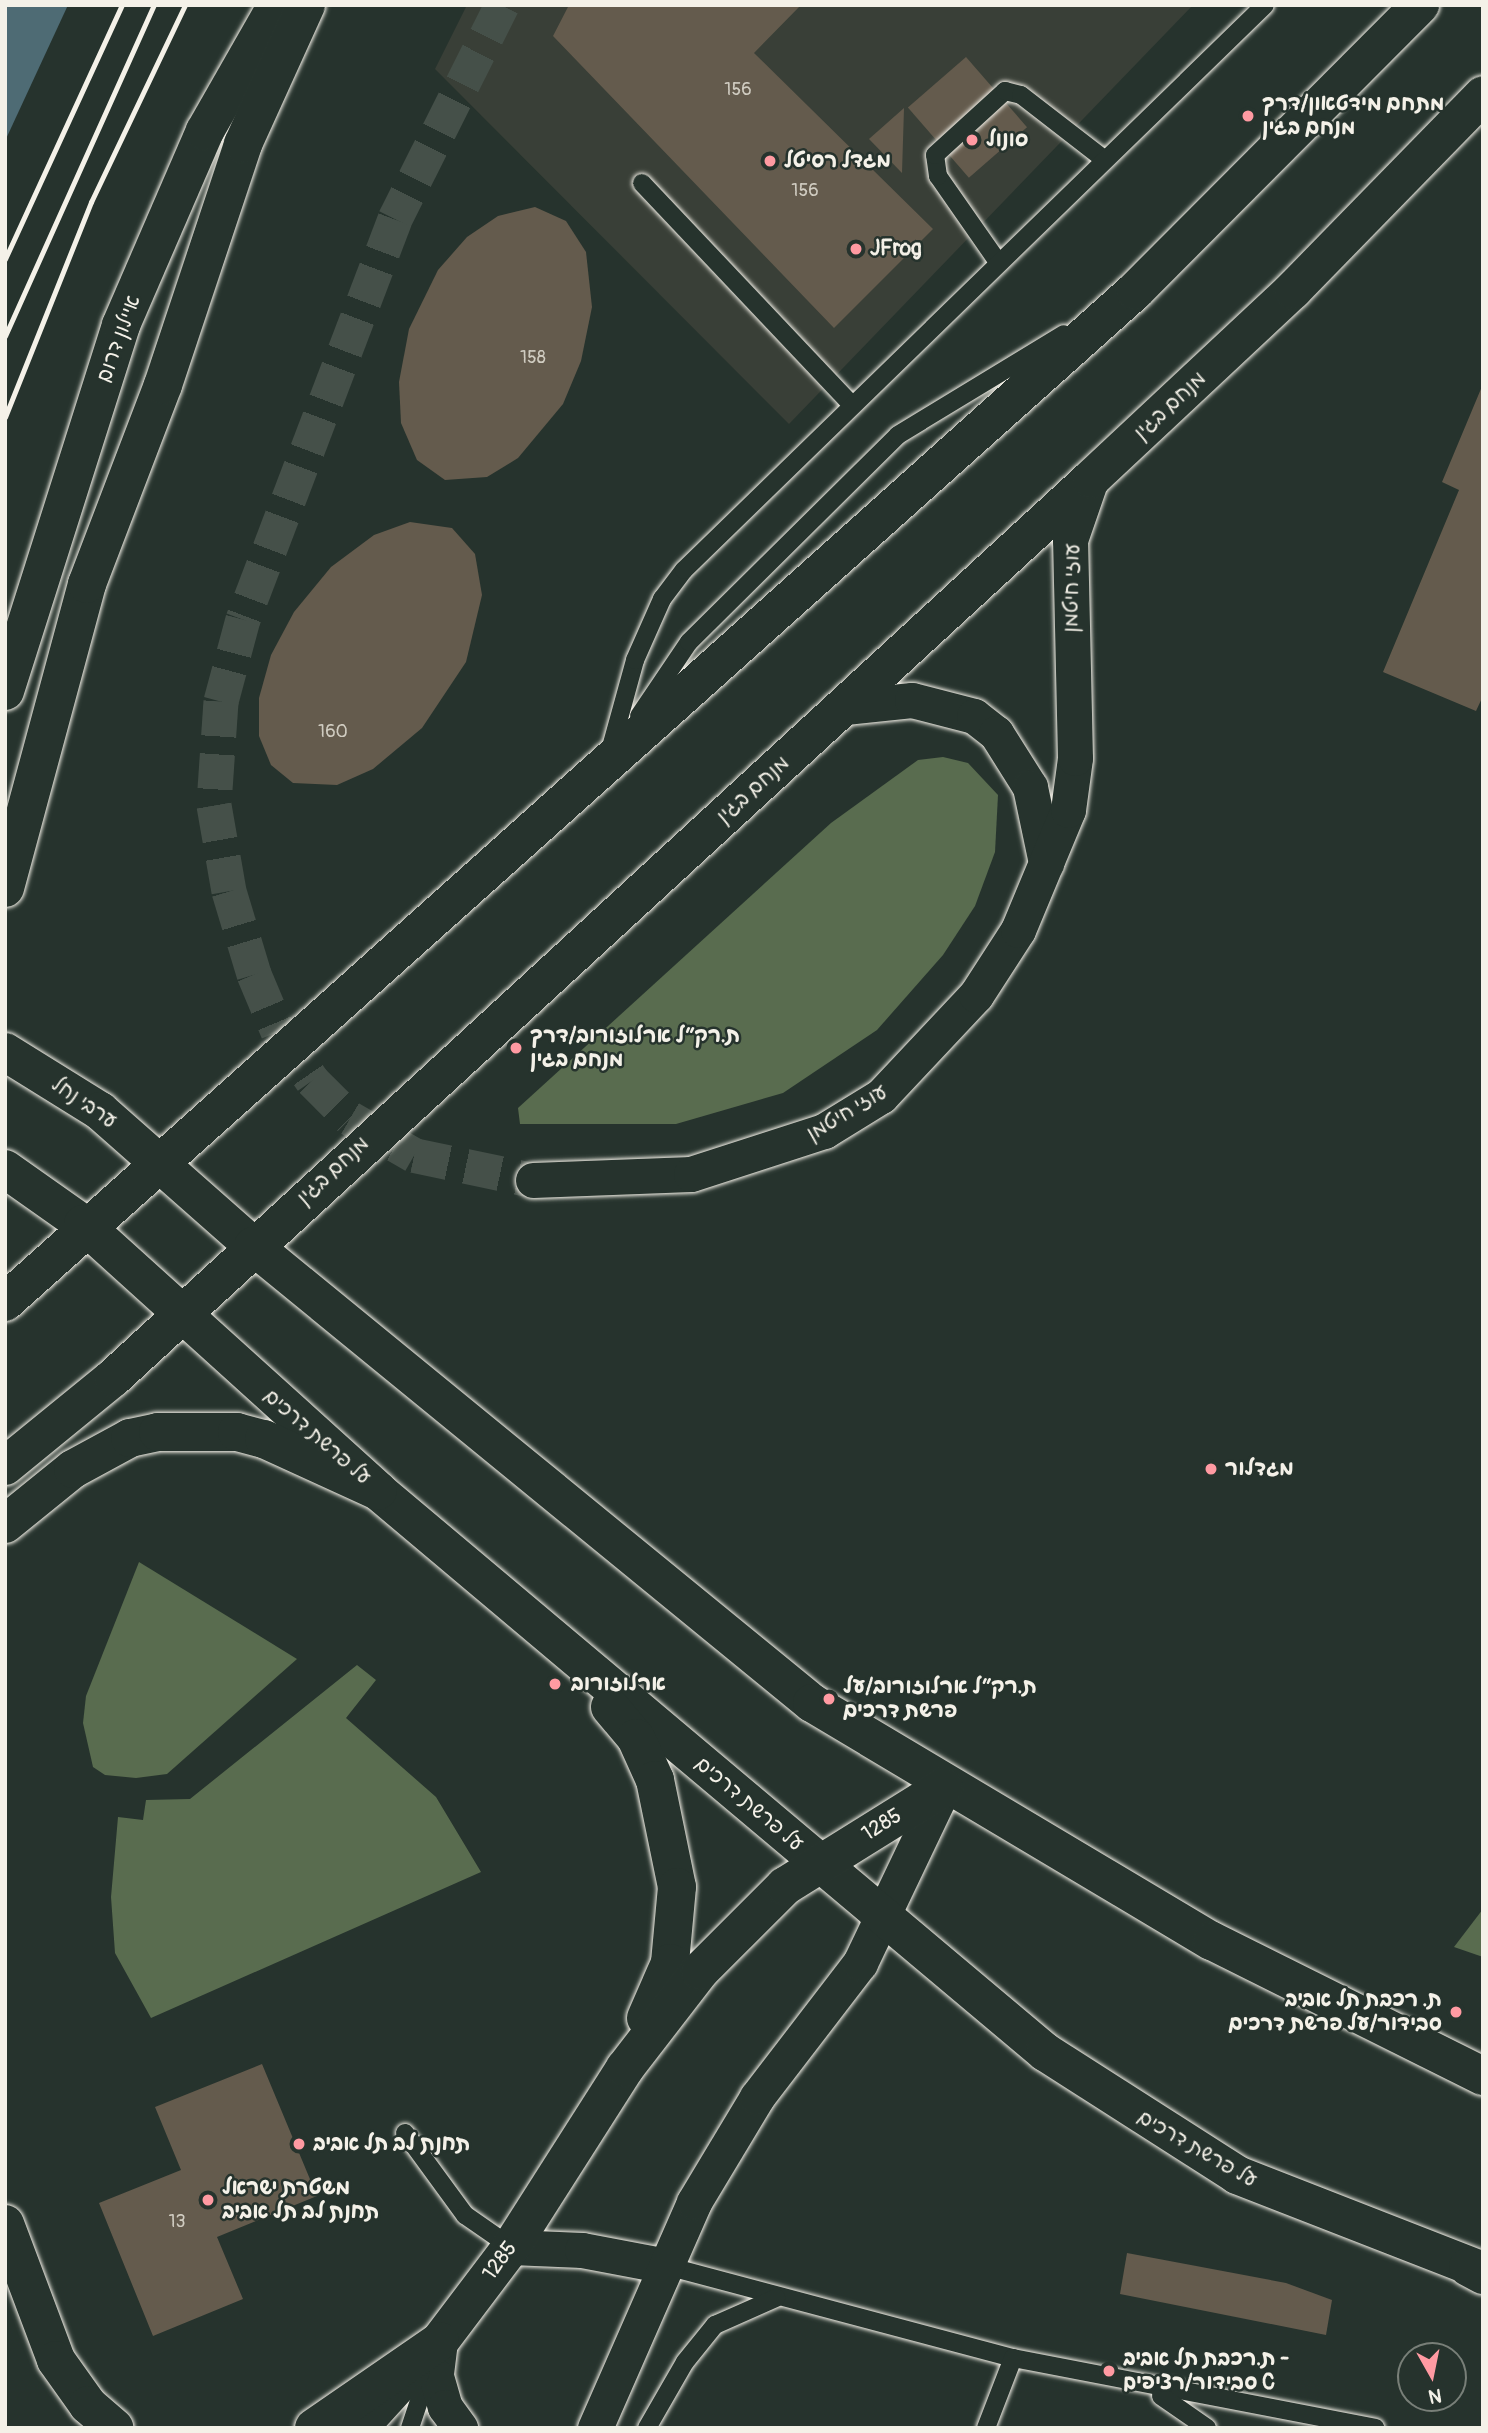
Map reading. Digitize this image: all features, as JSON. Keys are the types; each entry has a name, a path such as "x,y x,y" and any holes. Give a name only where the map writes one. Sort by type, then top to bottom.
{"main road":[{"name":"איילון דרום","path":"5,691 121,325 205,131 276,5"},
{"path":"5,888 87,584 163,385 243,144 306,5"},
{"path":"5,1302 159,1159 605,767 1135,291 1420,5"},
{"name":"מנחם בגין","path":"5,1466 179,1316 1091,479 1293,290 1483,95"},
{"name":"ערבי נחל","path":"5,1052 100,1111 159,1159"},
{"path":"159,1159 253,1246 812,1703 944,1787 1212,1941 1483,2076"},
{"path":"5,1169 84,1227"},
{"name":"על פרשת דרכים","path":"84,1227 179,1316 378,1491 1045,2052 1170,2136 1250,2181 1478,2271"},
{"path":"5,1524 43,1490 130,1438 200,1430 264,1439 378,1491"},
{"path":"550,1637 636,1738 655,1780 677,1887 670,1963 625,2068"},
{"name":"1285","path":"440,2341 511,2248 625,2068 700,1971 785,1886 944,1787"},
{"path":"5,2224 56,2360 88,2405 114,2428"},
{"path":"314,2428 440,2341"}],"street":[{"name":"עוזי חיטמן","path":"533,1180 691,1174 824,1132 881,1096 976,995 1018,930 1068,810 1075,758 1070,540 1091,479"},
{"path":"845,707 912,700 974,716 996,733 1031,787 1046,863"},
{"name":"1285","path":"595,2428 719,2157 791,2049 860,1963 944,1787"},
{"path":"511,2248 594,2252 667,2266"},
{"path":"440,2341 436,2376 445,2407 460,2428"},
{"name":"1285","path":"360,2428 440,2341"}],"lane":[{"path":"605,767 635,660 662,599 852,405 1265,5"},
{"path":"998,262 938,176 935,155 1005,91 1021,95 1105,160"},
{"path":"642,183 852,405"},
{"path":"605,767 689,642 898,435 1135,291"},
{"path":"405,2133 465,2215 511,2248"},
{"path":"667,2266 776,2298 1013,2358 1144,2387 1375,2428"},
{"path":"647,2428 685,2362 715,2325 776,2298"},
{"path":"410,2428 440,2341"},
{"path":"986,2428 1013,2358"},
{"path":"1144,2387 1207,2428"}],"shaded area":[{"path":"467,5 1193,5 789,424 435,69"}],"green space":[{"path":"943,757 968,763 998,795 995,852 975,906 943,955 877,1030 783,1093 676,1124 520,1124 518,1108 831,823 918,760"},
{"path":"139,1562 297,1659 167,1774 136,1778 105,1775 93,1767 83,1723 86,1696"},
{"path":"357,1665 376,1680 346,1718 436,1797 481,1872 151,2018 115,1953 111,1897 118,1817 143,1820 146,1800 190,1799"},
{"path":"1483,1909 1483,1957 1454,1947"}],"water":[{"path":"5,5 68,5 5,141"}],"building":[{"name":"מגדל רסיטל","path":"569,5 801,5 754,53 933,229 834,328 553,36"},
{"path":"966,57 1027,127 969,178 908,108"},
{"path":"904,108 902,173 869,139"},
{"path":"535,207 566,221 586,252 592,307 581,361 563,404 518,458 487,477 445,480 417,460 401,423 399,382 409,329 438,270 467,237 498,216"},
{"path":"1483,384 1483,696 1476,711 1383,672 1459,490 1442,482"},
{"path":"410,522 452,528 475,554 482,595 466,662 422,728 373,769 337,785 293,783 271,765 259,736 259,698 271,655 294,612 331,567 374,535"},
{"name":"משטרת ישראל תחנת לב תל אביב","path":"262,2064 317,2196 217,2237 243,2299 153,2336 99,2203 181,2170 155,2107"},
{"path":"1127,2253 1286,2283 1332,2300 1326,2335 1120,2294"}],"tunnel":[{"path":"502,5 395,219 243,619 221,701 214,805 229,891 254,974 278,1031 312,1080 350,1118 414,1155 533,1180"}],"railway":[{"path":"5,259 122,5"},
{"path":"5,336 154,5"},
{"path":"5,417 91,202 185,5"}],"place":[{"name":"מתחם מידטאון/דרך מנחם בגין","path":"1248,116"},
{"name":"סונול","path":"972,140"},
{"name":"מגדל רסיטל","path":"770,161"},
{"name":"JFrog","path":"856,249"},
{"name":"ת.רק״ל ארלוזורוב/דרך מנחם בגין","path":"516,1048"},
{"name":"מגדלור","path":"1211,1469"},
{"name":"ארלוזורוב","path":"555,1684"},
{"name":"ת.רק״ל ארלוזורוב/על פרשת דרכים","path":"829,1699"},
{"name":"ת. רכבת תל אביב סבידור/על פרשת דרכים","path":"1456,2012"},
{"name":"תחנת לב תל אביב","path":"299,2144"},
{"name":"משטרת ישראל תחנת לב תל אביב","path":"208,2200"},
{"name":"ת.רכבת תל אביב - סבידור/רציפים C","path":"1109,2371"}]}
